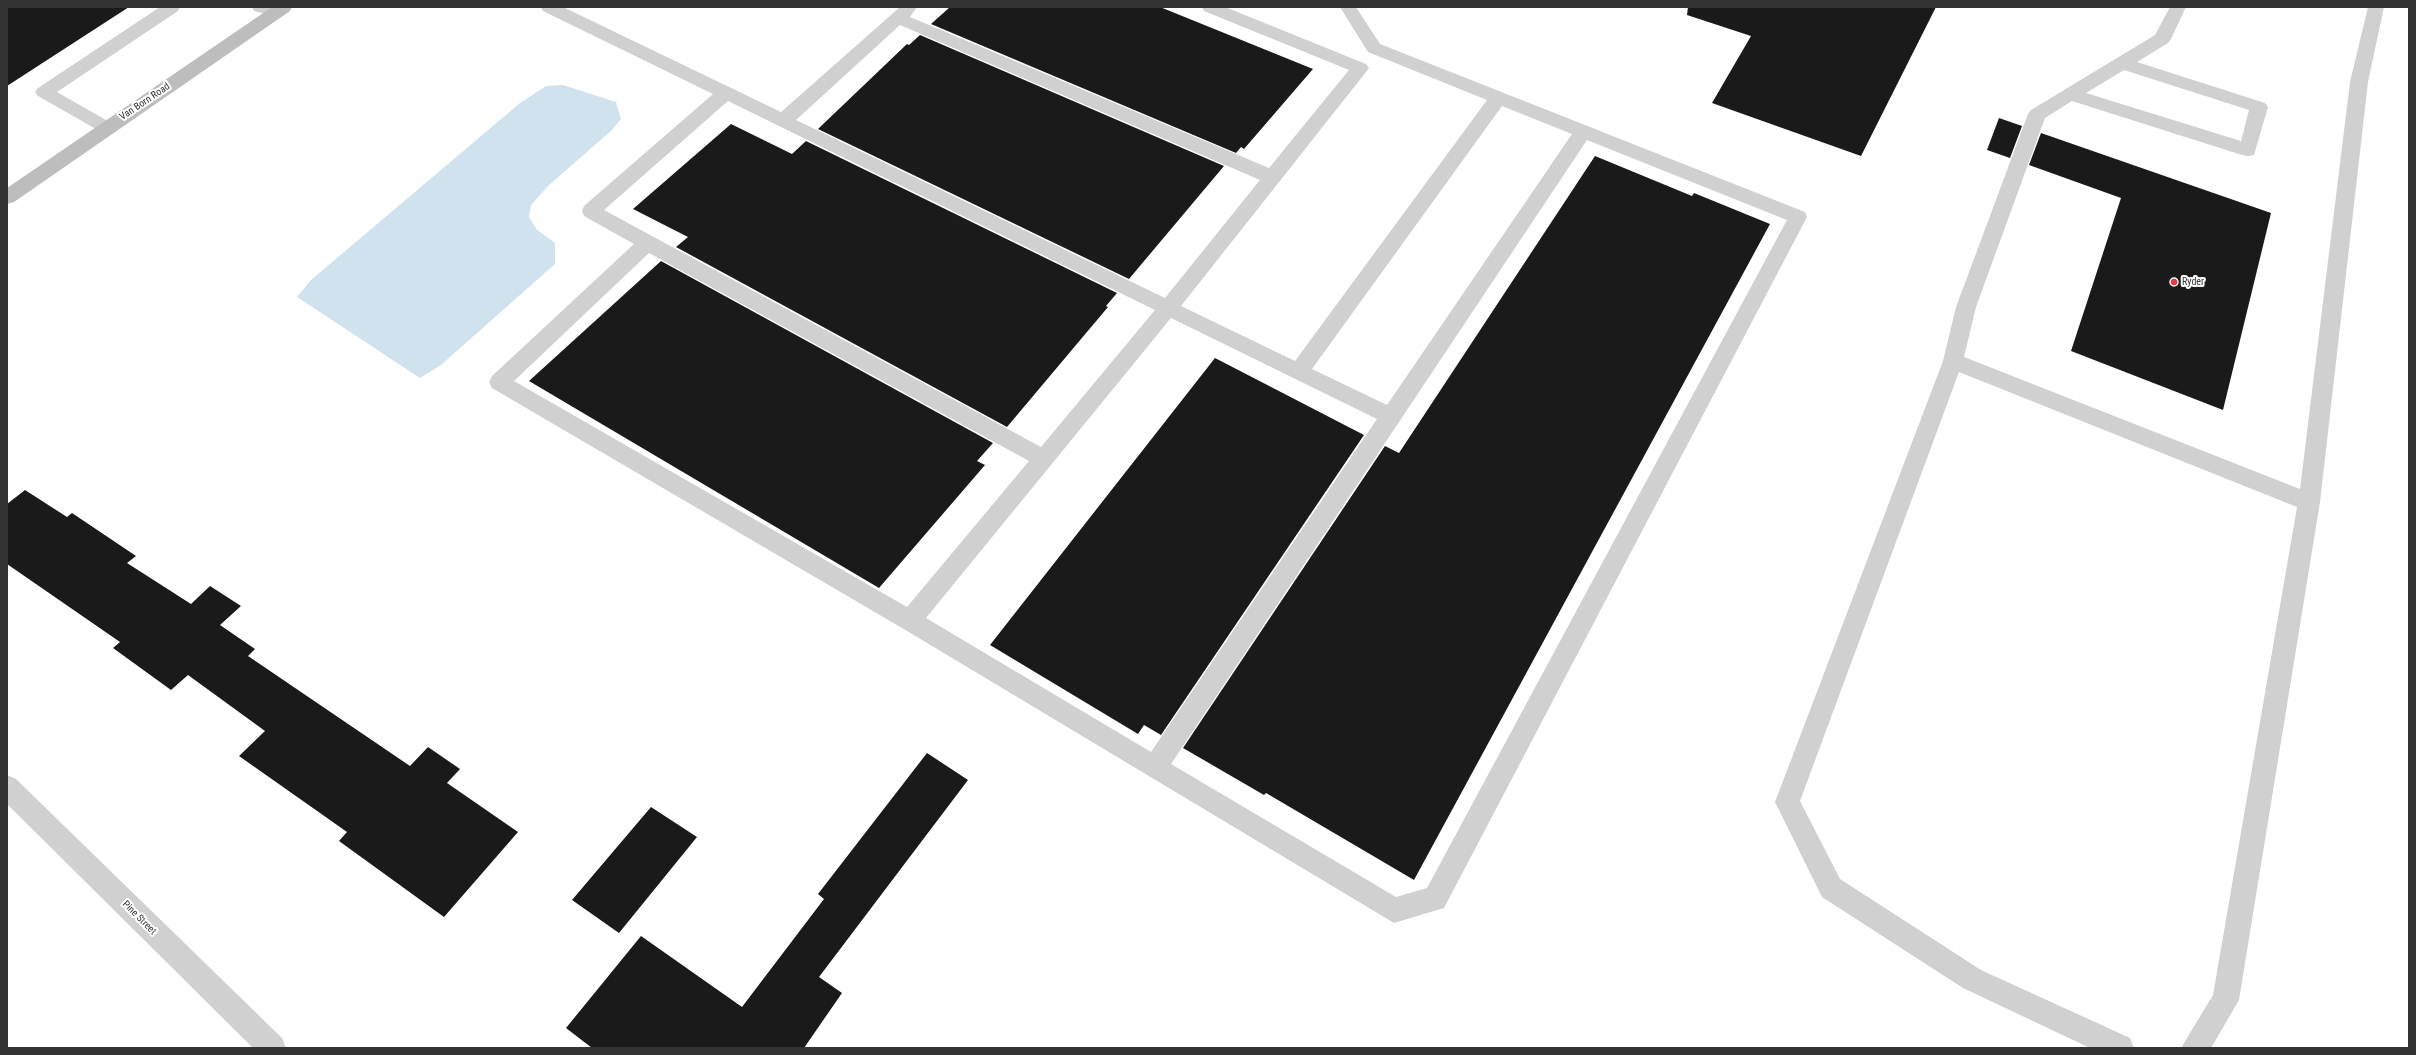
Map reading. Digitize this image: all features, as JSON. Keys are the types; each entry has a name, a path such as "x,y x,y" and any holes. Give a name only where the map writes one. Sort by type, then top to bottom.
{"main road":[{"name":"Van Born Road","path":"7,197 274,9"}],"street":[{"path":"107,128 44,92 172,7"},
{"path":"549,7 1392,417"},
{"path":"910,621 1168,308 1360,68 1210,7"},
{"path":"647,243 500,382 910,621 1394,910 1435,899 1798,216 1374,48 1348,7"},
{"path":"2120,1048 1972,979 1831,888 1787,802 1953,361 1966,307 2038,114 2162,39 2178,7"},
{"path":"2195,1048 2226,1000 2310,502 2359,82 2376,7"},
{"path":"783,121 904,12 1272,177"},
{"path":"2071,94 2248,150 2259,107 2123,63"},
{"path":"726,93 591,211 1044,459"},
{"path":"1298,372 1498,98"},
{"path":"1155,767 1583,132"},
{"path":"1953,361 2310,502"},
{"name":"Pine Street","path":"7,787 272,1048"}],"water":[{"path":"563,85 616,102 621,119 612,130 549,185 531,205 529,217 537,230 555,243 555,264 441,365 420,378 297,297 311,280 520,103 546,86"}],"building":[{"path":"7,7 129,7 7,86"},
{"path":"950,7 1160,7 1313,69 1244,149 1241,147 1236,153 931,24"},
{"path":"1688,7 1936,7 1861,156 1712,103 1751,36 1687,15"},
{"path":"920,35 1224,166 1129,279 818,129 907,44 909,45"},
{"path":"1999,118 2022,126 2010,158 1987,150"},
{"path":"731,124 792,154 806,141 1117,293 1106,306 1108,307 1007,427 676,247 688,237 633,209"},
{"name":"Ryder","path":"2041,133 2271,213 2223,410 2071,351 2121,198 2029,165"},
{"path":"1595,156 1692,196 1694,193 1770,224 1414,880 1266,793 1264,795 1183,748 1385,446 1399,453"},
{"path":"661,261 993,443 977,461 985,465 879,588 529,381"},
{"path":"1215,358 1364,435 1161,735 1144,725 1138,734 990,645"},
{"path":"25,490 67,517 72,513 136,556 127,563 191,604 210,586 241,606 220,625 255,649 248,656 410,766 428,747 460,769 447,783 518,832 444,917 339,841 347,832 239,756 265,731 188,675 171,690 113,648 120,642 7,564 7,504"},
{"path":"927,753 968,780 819,977 842,993 804,1048 592,1048 566,1028 641,936 742,1007 824,899 818,894"},
{"path":"651,807 697,837 619,933 572,900"}],"place":[{"name":"Ryder","path":"2174,282"}]}
